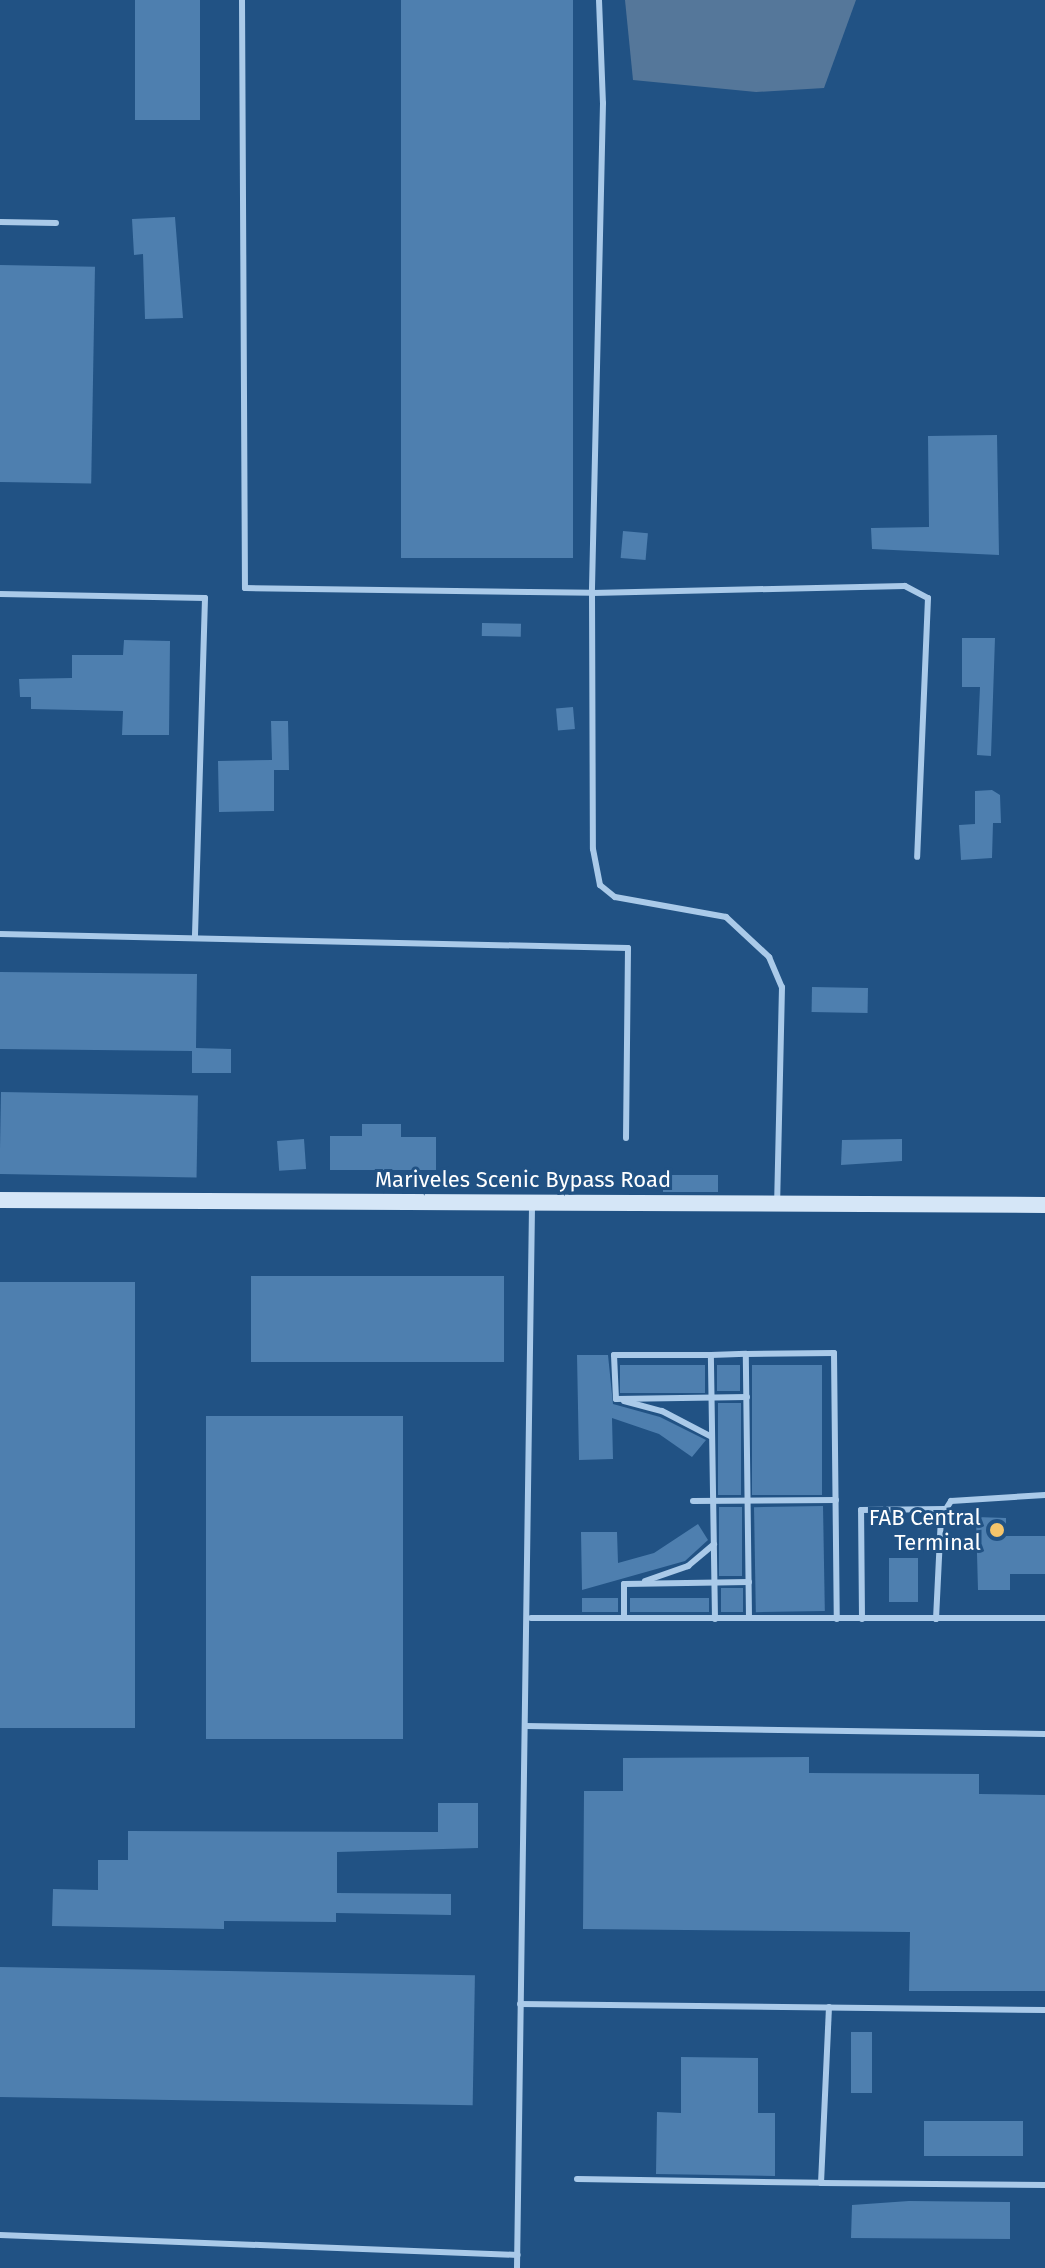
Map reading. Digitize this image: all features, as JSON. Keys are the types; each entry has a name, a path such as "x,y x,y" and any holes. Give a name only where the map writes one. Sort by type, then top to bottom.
{"main road":[{"name":"Mariveles Scenic Bypass Road","path":"0,1200 1045,1205"}],"lane":[{"path":"242,0 245,588 592,593 905,586 928,598 917,857"},
{"path":"599,0 603,103 592,593 593,849 600,885 615,897 726,917 769,957 782,987 777,1203"},
{"path":"0,222 56,223"},
{"path":"0,594 205,598 195,938"},
{"path":"0,934 628,948 626,1138"},
{"path":"517,2268 525,1726 531,1618 532,1202"},
{"path":"616,1399 614,1355 834,1353 837,1619"},
{"path":"746,1354 749,1618"},
{"path":"711,1355 715,1619"},
{"path":"616,1399 747,1397"},
{"path":"616,1399 662,1411 712,1437"},
{"path":"862,1619 861,1510 945,1509 961,1497 1045,1495"},
{"path":"693,1501 836,1500"},
{"path":"936,1619 937,1548 945,1509"},
{"path":"624,1584 675,1572 714,1544"},
{"path":"624,1584 749,1582"},
{"path":"624,1584 624,1618"},
{"path":"531,1618 1045,1618"},
{"path":"525,1726 1045,1734"},
{"path":"520,2004 1045,2010"},
{"path":"821,2183 829,2007"},
{"path":"577,2179 1045,2185"},
{"path":"0,2235 518,2255"}],"water":[{"path":"625,0 856,0 824,88 756,92 633,80"}],"building":[{"path":"135,0 200,0 200,120 135,120"},
{"path":"401,0 573,0 573,558 401,558"},
{"path":"175,217 183,318 145,319 143,254 134,255 132,219"},
{"path":"0,265 95,267 91,484 0,482"},
{"path":"997,435 999,555 872,549 871,528 929,527 928,436"},
{"path":"623,531 648,533 646,560 621,558"},
{"path":"482,623 521,624 521,637 482,636"},
{"path":"962,638 995,638 991,756 977,755 980,687 962,687"},
{"path":"124,640 170,641 169,735 122,735 123,711 31,709 31,697 20,697 19,679 72,678 72,655 123,655"},
{"path":"573,707 575,729 558,730 556,708"},
{"path":"271,721 288,721 289,770 274,770 274,811 219,812 218,761 272,760"},
{"path":"992,790 1000,795 1001,823 993,823 992,858 961,860 959,825 975,824 975,791"},
{"path":"0,972 197,974 196,1048 231,1049 231,1073 192,1073 192,1051 0,1049"},
{"path":"812,987 868,988 868,1013 812,1012"},
{"path":"1,1092 198,1095 197,1177 0,1174"},
{"path":"362,1124 401,1124 401,1137 436,1137 436,1170 330,1170 330,1136 362,1136"},
{"path":"304,1139 306,1169 279,1171 277,1141"},
{"path":"902,1139 902,1161 841,1165 842,1140"},
{"path":"663,1175 718,1175 718,1192 663,1192"},
{"path":"251,1276 504,1276 504,1362 251,1362"},
{"path":"0,1282 135,1282 135,1728 0,1728"},
{"path":"577,1355 608,1355 613,1404 660,1417 706,1440 692,1457 659,1434 612,1418 613,1459 579,1460"},
{"path":"620,1365 705,1365 705,1393 620,1393"},
{"path":"717,1365 740,1365 740,1391 717,1391"},
{"path":"752,1365 822,1365 822,1495 752,1495"},
{"path":"718,1403 741,1403 741,1495 718,1495"},
{"path":"206,1416 403,1416 403,1739 206,1739"},
{"path":"823,1506 825,1611 756,1612 754,1507"},
{"path":"719,1507 742,1507 742,1576 719,1576"},
{"path":"976,1517 1006,1518 1006,1536 1045,1536 1045,1574 1010,1574 1010,1590 978,1590"},
{"path":"698,1524 708,1540 685,1561 582,1590 581,1532 617,1532 618,1563 654,1553"},
{"path":"889,1558 918,1558 918,1602 889,1602"},
{"path":"721,1588 743,1588 743,1612 721,1612"},
{"path":"582,1598 618,1598 618,1612 582,1612"},
{"path":"630,1598 709,1598 709,1612 630,1612"},
{"path":"809,1757 809,1773 979,1774 979,1794 1045,1795 1045,1991 909,1991 910,1932 583,1929 584,1791 623,1791 623,1758"},
{"path":"438,1803 478,1803 478,1848 337,1852 337,1893 451,1894 451,1915 336,1913 336,1922 224,1921 224,1929 52,1926 53,1889 98,1890 98,1860 128,1860 128,1831 438,1832"},
{"path":"0,1967 475,1975 473,2105 0,2097"},
{"path":"851,2032 872,2032 872,2093 851,2093"},
{"path":"681,2057 758,2058 758,2113 775,2113 775,2176 656,2174 657,2112 681,2113"},
{"path":"924,2121 1023,2121 1023,2156 924,2156"},
{"path":"909,2201 1010,2202 1010,2239 851,2238 852,2205"}],"place":[{"name":"FAB Central Terminal","path":"997,1530"}]}
